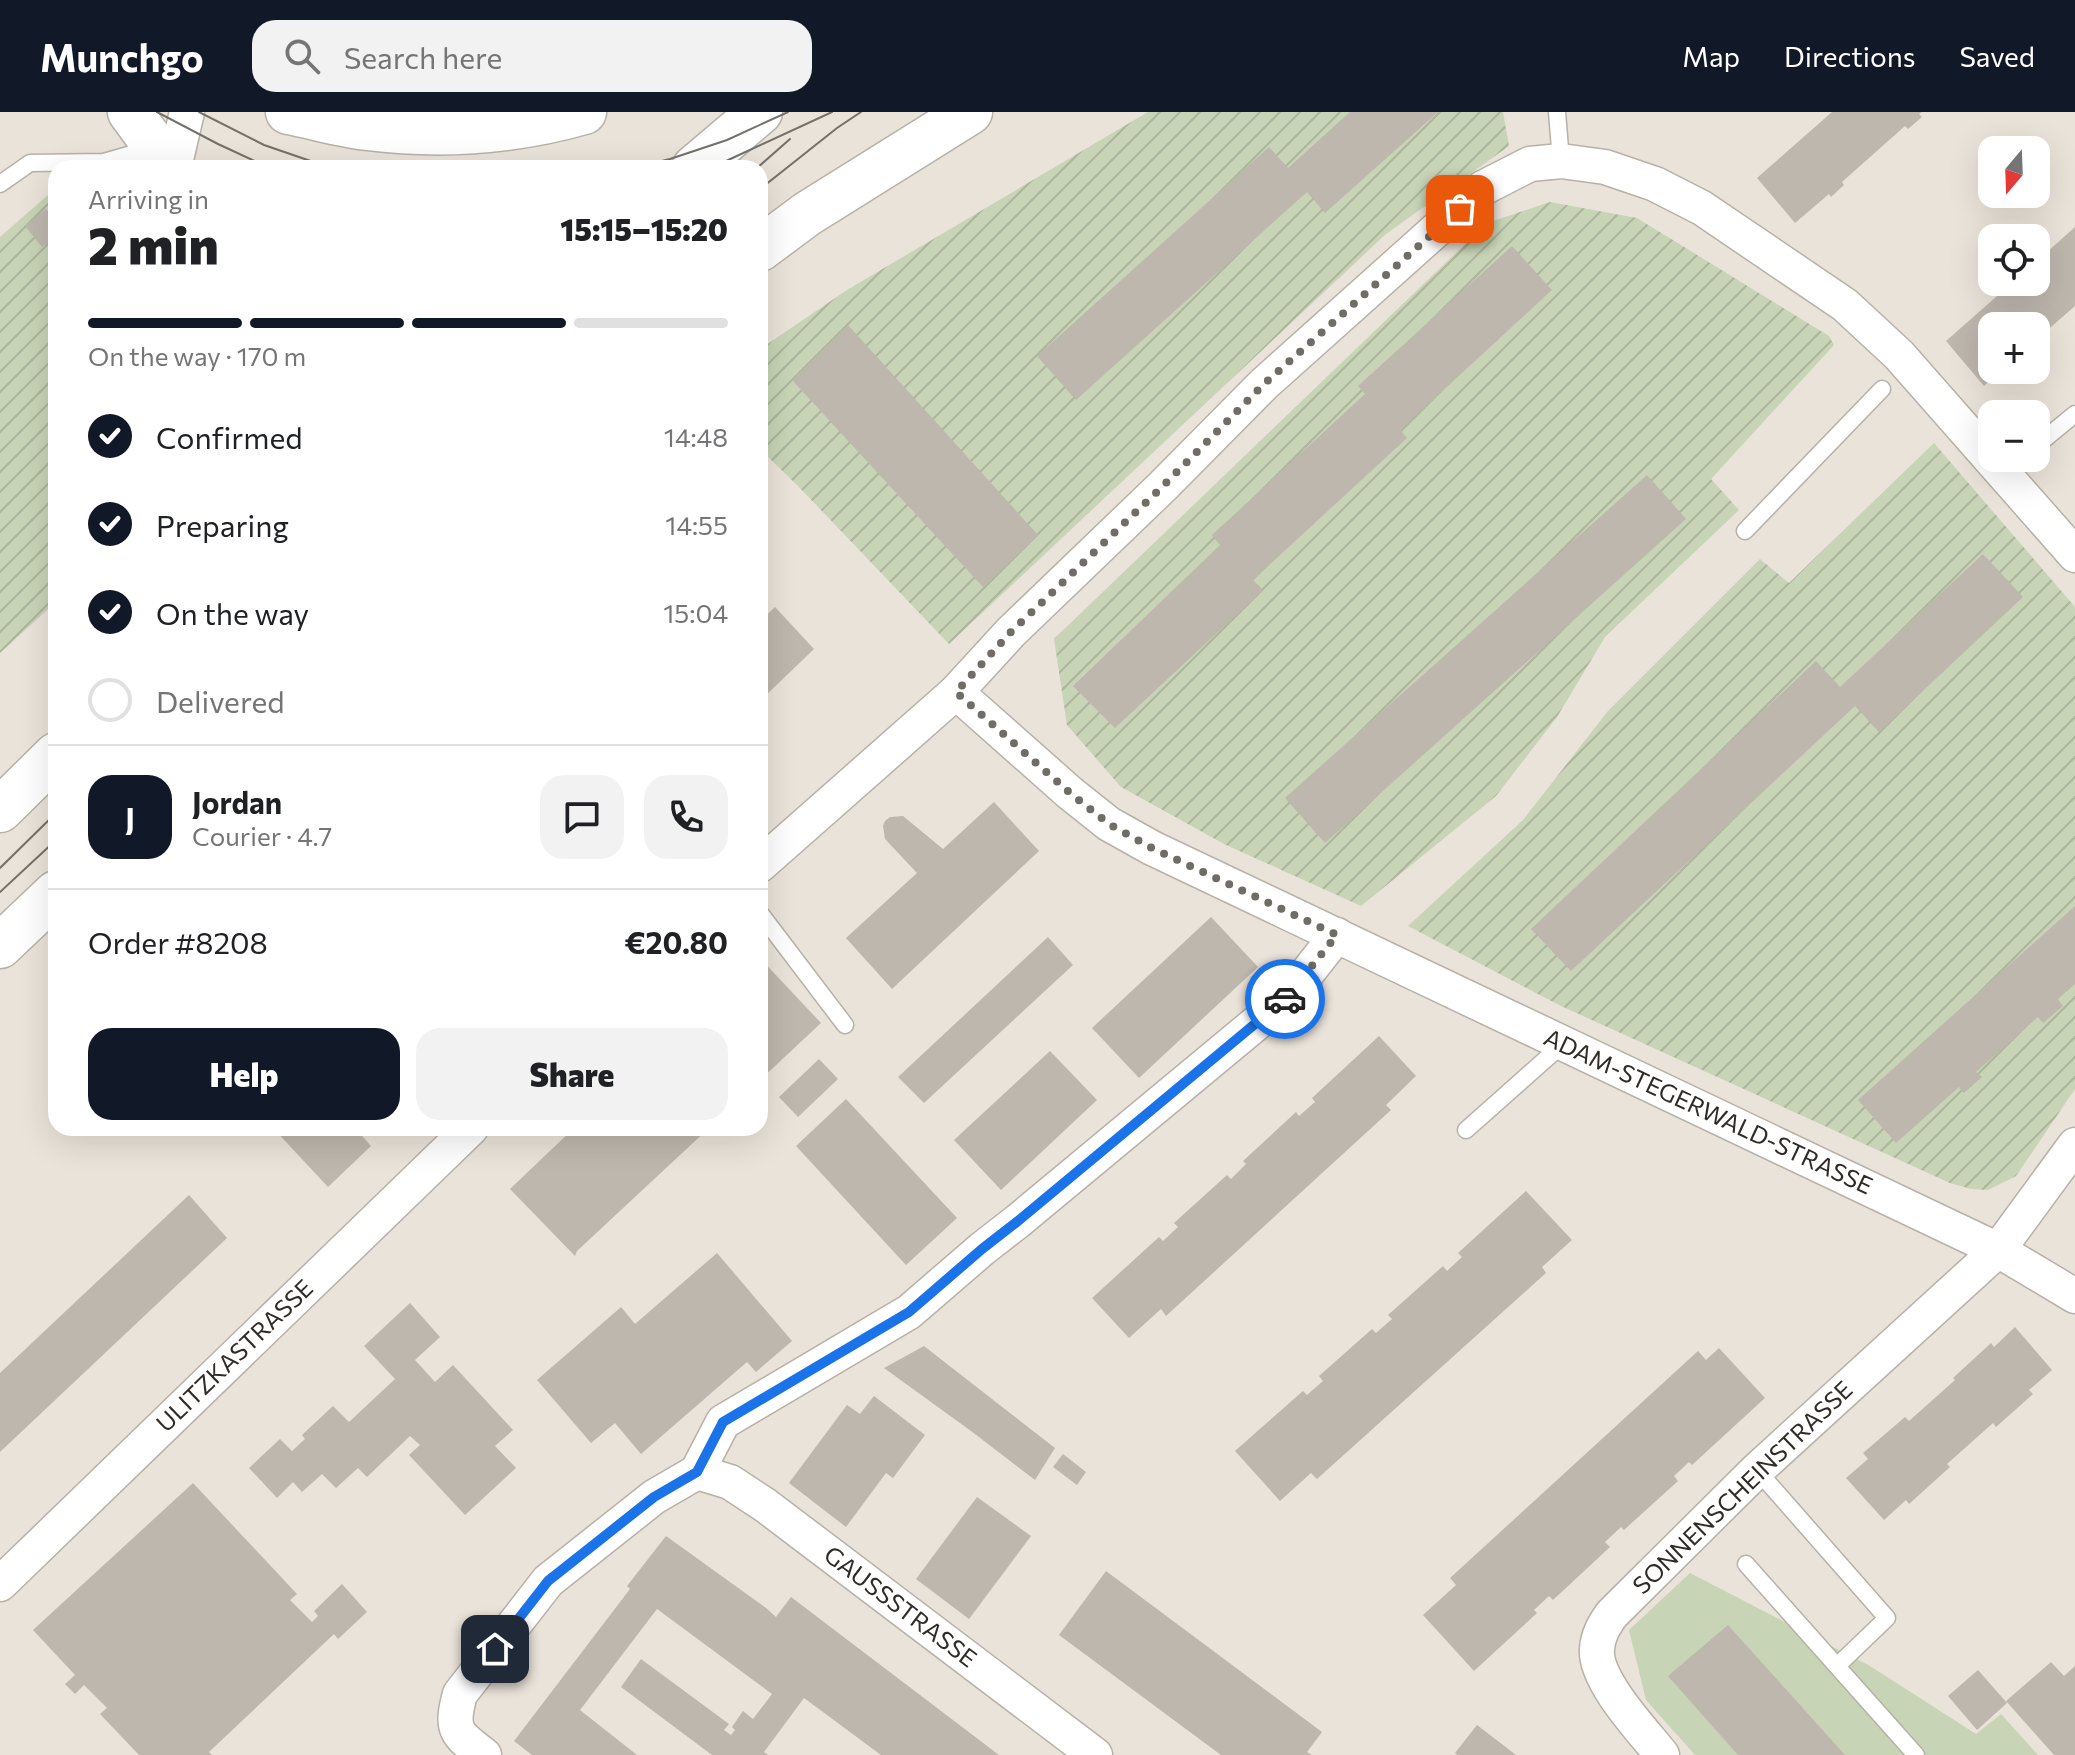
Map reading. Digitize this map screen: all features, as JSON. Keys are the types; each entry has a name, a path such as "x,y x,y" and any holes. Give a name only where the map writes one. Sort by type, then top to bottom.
{"main road":[{"path":"288,112 365,128 421,132 477,131 547,123 584,112"},
{"path":"703,160 760,112"},
{"path":"768,243 807,214 970,112"},
{"path":"0,810 48,763"},
{"path":"0,946 48,901"}],"street":[{"path":"157,149 187,112"},
{"path":"768,858 956,692 1011,632 1264,384 1483,188 1530,164 1561,161 1605,167 1655,184 1702,208 1845,305 1978,432"},
{"path":"2017,472 2075,555"},
{"name":"ADAM-STEGERWALD-STRASSE","path":"956,692 1070,793 1109,824 1152,848 1998,1250 2075,1296"},
{"path":"472,1746 454,1715 460,1694 548,1581 654,1497 697,1472 723,1422 909,1312 1289,996 1337,935"},
{"name":"ULITZKASTRASSE","path":"0,1584 463,1136"},
{"name":"SONNENSCHEINSTRASSE","path":"1662,1755 1600,1671 1596,1652 1600,1632 1612,1614 1757,1470 1998,1250 2075,1145"},
{"name":"GAUSSSTRASSE","path":"697,1472 730,1482 765,1505 1095,1755"}],"lane":[{"path":"1557,112 1561,161"},
{"path":"112,160 157,149"},
{"path":"0,184 30,163 48,163"},
{"path":"1745,531 1882,389"},
{"path":"2050,435 2075,414"},
{"path":"768,924 845,1025"},
{"path":"1466,1130 1564,1043"},
{"path":"1757,1470 1887,1618 1837,1666"},
{"path":"1746,1564 1916,1755"}],"green space":[{"path":"1148,112 1503,112 1509,146 1386,234 949,644 768,457 768,344 847,290"},
{"path":"48,195 48,609 0,653 0,237"},
{"path":"1550,202 1637,218 1829,336 1834,345 1711,479 1739,510 1605,637 1557,717 1496,796 1361,906 1224,844 1121,787 1067,725 1054,639 1487,223"},
{"path":"1934,443 2075,607 2075,1089 2016,1176 1988,1190 1950,1183 1559,1005 1408,926 1523,820 1608,711 1760,559 1789,583"},
{"path":"1690,1573 1870,1666 1976,1734 2001,1714 2038,1755 1695,1755 1646,1700 1629,1630"}],"building":[{"path":"1350,112 1438,112 1325,213 1307,192 1076,400 1037,356 1269,147 1288,168"},
{"path":"1832,112 1922,112 1919,114 1922,117 1908,129 1905,126 1842,182 1844,185 1831,197 1829,194 1795,223 1757,178"},
{"path":"46,209 48,243 42,247 25,226"},
{"path":"2075,227 2075,306 2050,328 2050,312 1979,312 1997,296 2050,296 2050,249"},
{"path":"1512,246 1552,290 1400,430 1407,438 1253,580 1263,590 1115,728 1073,686 1220,545 1212,535 1365,394 1358,386"},
{"path":"1978,313 1978,379 1946,341"},
{"path":"848,325 1038,535 983,587 792,380"},
{"path":"1647,475 1686,519 1325,843 1285,798"},
{"path":"1983,554 2023,597 1879,732 1855,706 1571,971 1531,929 1816,661 1840,687"},
{"path":"775,607 814,649 768,693 768,614"},
{"path":"994,802 1039,851 892,989 846,938 917,873 885,839 885,821 890,817 903,816 943,849"},
{"path":"2075,906 2075,984 2058,999 2063,1006 2043,1023 2038,1017 1976,1072 1982,1077 1964,1093 1959,1087 1896,1143 1858,1100"},
{"path":"1211,917 1258,967 1139,1078 1092,1028"},
{"path":"1048,937 1073,965 924,1103 898,1077"},
{"path":"768,967 821,1023 768,1073"},
{"path":"1379,1036 1416,1076 1386,1105 1391,1110 1166,1316 1161,1309 1129,1338 1092,1298 1159,1237 1163,1241 1178,1227 1174,1223 1227,1175 1231,1179 1246,1164 1243,1161 1296,1112 1299,1116 1315,1102 1312,1098"},
{"path":"1050,1051 1097,1100 1001,1190 954,1140"},
{"path":"819,1059 838,1079 798,1117 779,1097"},
{"path":"846,1099 957,1218 906,1265 796,1146"},
{"path":"280,1136 362,1136 371,1146 328,1187"},
{"path":"566,1136 700,1136 575,1256 510,1189"},
{"path":"1526,1191 1572,1240 1542,1267 1546,1273 1317,1479 1311,1473 1280,1501 1235,1451 1303,1391 1307,1395 1323,1381 1319,1376 1372,1329 1376,1333 1392,1319 1388,1315 1443,1266 1447,1271 1462,1257 1458,1253"},
{"path":"189,1195 227,1238 0,1452 0,1373"},
{"path":"717,1253 792,1341 756,1372 747,1362 641,1454 615,1423 591,1443 537,1380 621,1307 635,1324"},
{"path":"410,1303 440,1337 415,1360 435,1382 453,1365 513,1430 495,1446 516,1468 465,1515 409,1455 420,1445 410,1436 367,1477 358,1468 336,1488 322,1474 302,1492 293,1482 277,1498 249,1468 280,1439 292,1451 305,1439 302,1435 333,1406 349,1422 395,1379 364,1346"},
{"path":"2015,1327 2052,1370 2029,1390 2033,1394 1996,1427 1993,1423 1947,1464 1950,1467 1909,1504 1906,1500 1884,1520 1846,1478 1868,1459 1863,1453 1905,1417 1909,1421 1991,1343 1994,1347"},
{"path":"924,1346 1055,1448 1035,1480 884,1368"},
{"path":"1719,1348 1765,1398 1692,1465 1689,1462 1674,1476 1678,1481 1624,1530 1621,1527 1605,1542 1610,1547 1553,1600 1549,1596 1534,1610 1537,1613 1474,1671 1423,1615 1456,1585 1450,1578 1698,1351 1706,1360"},
{"path":"874,1396 925,1435 893,1478 886,1473 846,1527 789,1483 847,1405 860,1414"},
{"path":"1063,1454 1086,1472 1077,1485 1053,1467"},
{"path":"193,1483 297,1594 290,1600 312,1622 318,1616 314,1611 342,1584 367,1612 338,1639 334,1634 209,1752 212,1755 139,1755 100,1714 107,1708 84,1685 75,1694 65,1684 75,1675 33,1630"},
{"path":"977,1497 1031,1536 969,1619 916,1579"},
{"path":"666,1536 776,1617 791,1597 999,1755 881,1755 804,1698 764,1752 768,1755 712,1755 621,1687 641,1659 729,1724 724,1730 731,1735 735,1730 732,1727 743,1711 753,1719 772,1694 657,1609 580,1710 637,1755 532,1755 514,1741 630,1589 627,1586"},
{"path":"1106,1571 1322,1732 1307,1752 1312,1755 1221,1755 1059,1635"},
{"path":"1728,1625 1845,1755 1738,1755 1668,1676"},
{"path":"2051,1662 2064,1676 2075,1666 2075,1755 2054,1755 2006,1701"},
{"path":"1978,1670 2007,1703 1977,1730 1948,1696"},
{"path":"1477,1725 1516,1755 1457,1755 1455,1753"}],"tram line":[{"path":"157,112 253,160"},
{"path":"199,112 264,145 308,160"},
{"path":"666,160 727,140 788,112"},
{"path":"728,160 832,112"},
{"path":"768,183 861,112"},
{"path":"766,160 790,139"},
{"path":"0,868 48,821"},
{"path":"0,892 48,847"}],"way so far":[{"path":"1285,999 1337,935 1152,848 1109,824 956,692 1011,632 1264,384 1460,209"}],"route":[{"path":"495,1649 548,1581 654,1497 697,1472 723,1422 909,1312 1285,999"}]}
